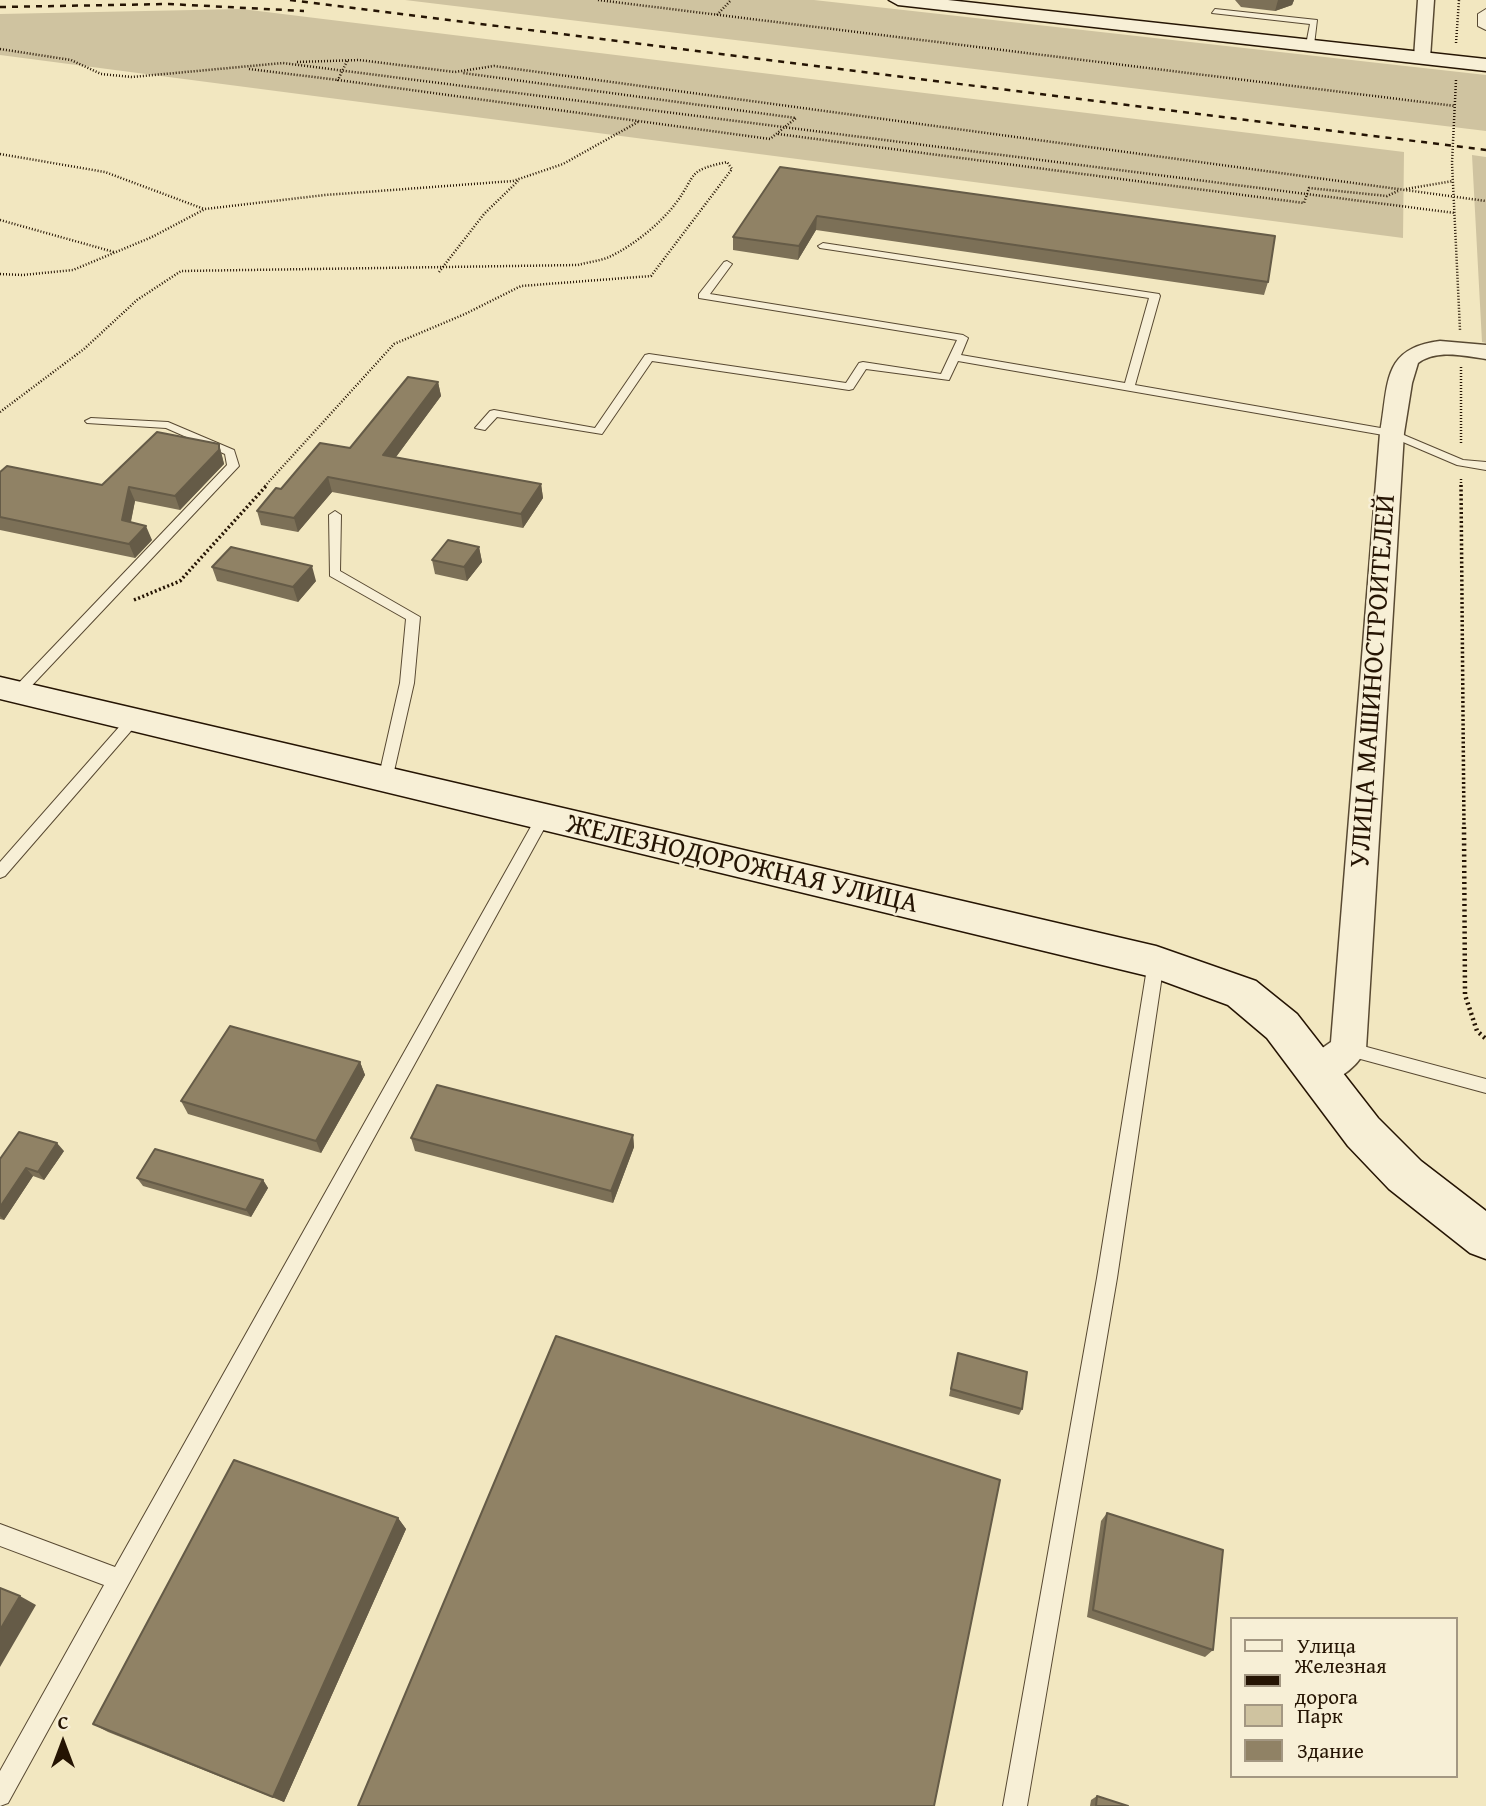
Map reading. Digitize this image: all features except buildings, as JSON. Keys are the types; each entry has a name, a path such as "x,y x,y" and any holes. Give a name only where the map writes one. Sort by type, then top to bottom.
{"street":[{"path":"898,0 1212,18 1310,46 1486,65"},
{"path":"1422,58 1426,0"},
{"name":"УЛИЦА МАШИНОСТРОИТЕЛЕЙ","path":"1348,1049 1392,433 1404,364 1414,355 1432,348 1473,350"},
{"name":"ЖЕЛЕЗНОДОРОЖНАЯ УЛИЦА","path":"9,690 1156,962 1242,993 1282,1026 1363,1132 1405,1175 1486,1238"},
{"path":"1318,1071 1348,1049"},
{"path":"1405,1175 1486,1209"}],"lane":[{"path":"1486,12 1482,14 1482,26 1486,28"},
{"path":"823,246 1155,296 1129,387"},
{"path":"481,428 494,413 598,432 649,357 849,387 863,365 945,378 963,338 703,296 727,264"},
{"path":"955,357 1392,433 1461,463 1486,466"},
{"path":"9,690 88,618 233,466 230,452 168,425 91,421"},
{"path":"335,515 334,573 413,617 407,683 385,780"},
{"path":"0,872 132,721"},
{"path":"0,1795 543,818"},
{"path":"1015,1806 1107,1278 1156,962"},
{"path":"1348,1049 1486,1086"},
{"path":"0,1535 119,1580"}],"path":[{"path":"598,0 1455,106"},
{"path":"717,16 731,0"},
{"path":"0,49 71,60 100,74 132,77 283,63 374,62 796,118 770,139 242,67"},
{"path":"338,80 347,61"},
{"path":"366,74 374,62"},
{"path":"283,63 1455,213"},
{"path":"455,72 494,66 1486,201"},
{"path":"0,274 23,275 73,270 152,237 205,209 325,195 422,189 522,178 588,152 638,122"},
{"path":"1455,128 1455,213 1473,350 1461,463 1465,995 1477,1031 1486,1039"},
{"path":"777,134 1304,203 1309,188 1387,197 1400,190 1453,181"},
{"path":"0,153 105,172 205,209"},
{"path":"0,412 84,349 137,300 181,271 578,265 609,257 648,231 676,203 691,176 699,168 727,162 732,169 651,276 521,286 465,314 394,344 180,581 88,618"},
{"path":"439,272 484,214 522,178"},
{"path":"0,220 116,252"}],"green space":[{"path":"405,0 814,0 1486,75 1486,131"},
{"path":"242,9 1404,152 1403,238 0,55 0,14"},
{"path":"1472,155 1486,157 1486,343 1482,342"}],"railway":[{"path":"290,0 1486,150"},
{"path":"0,7 169,4 304,11"}]}
